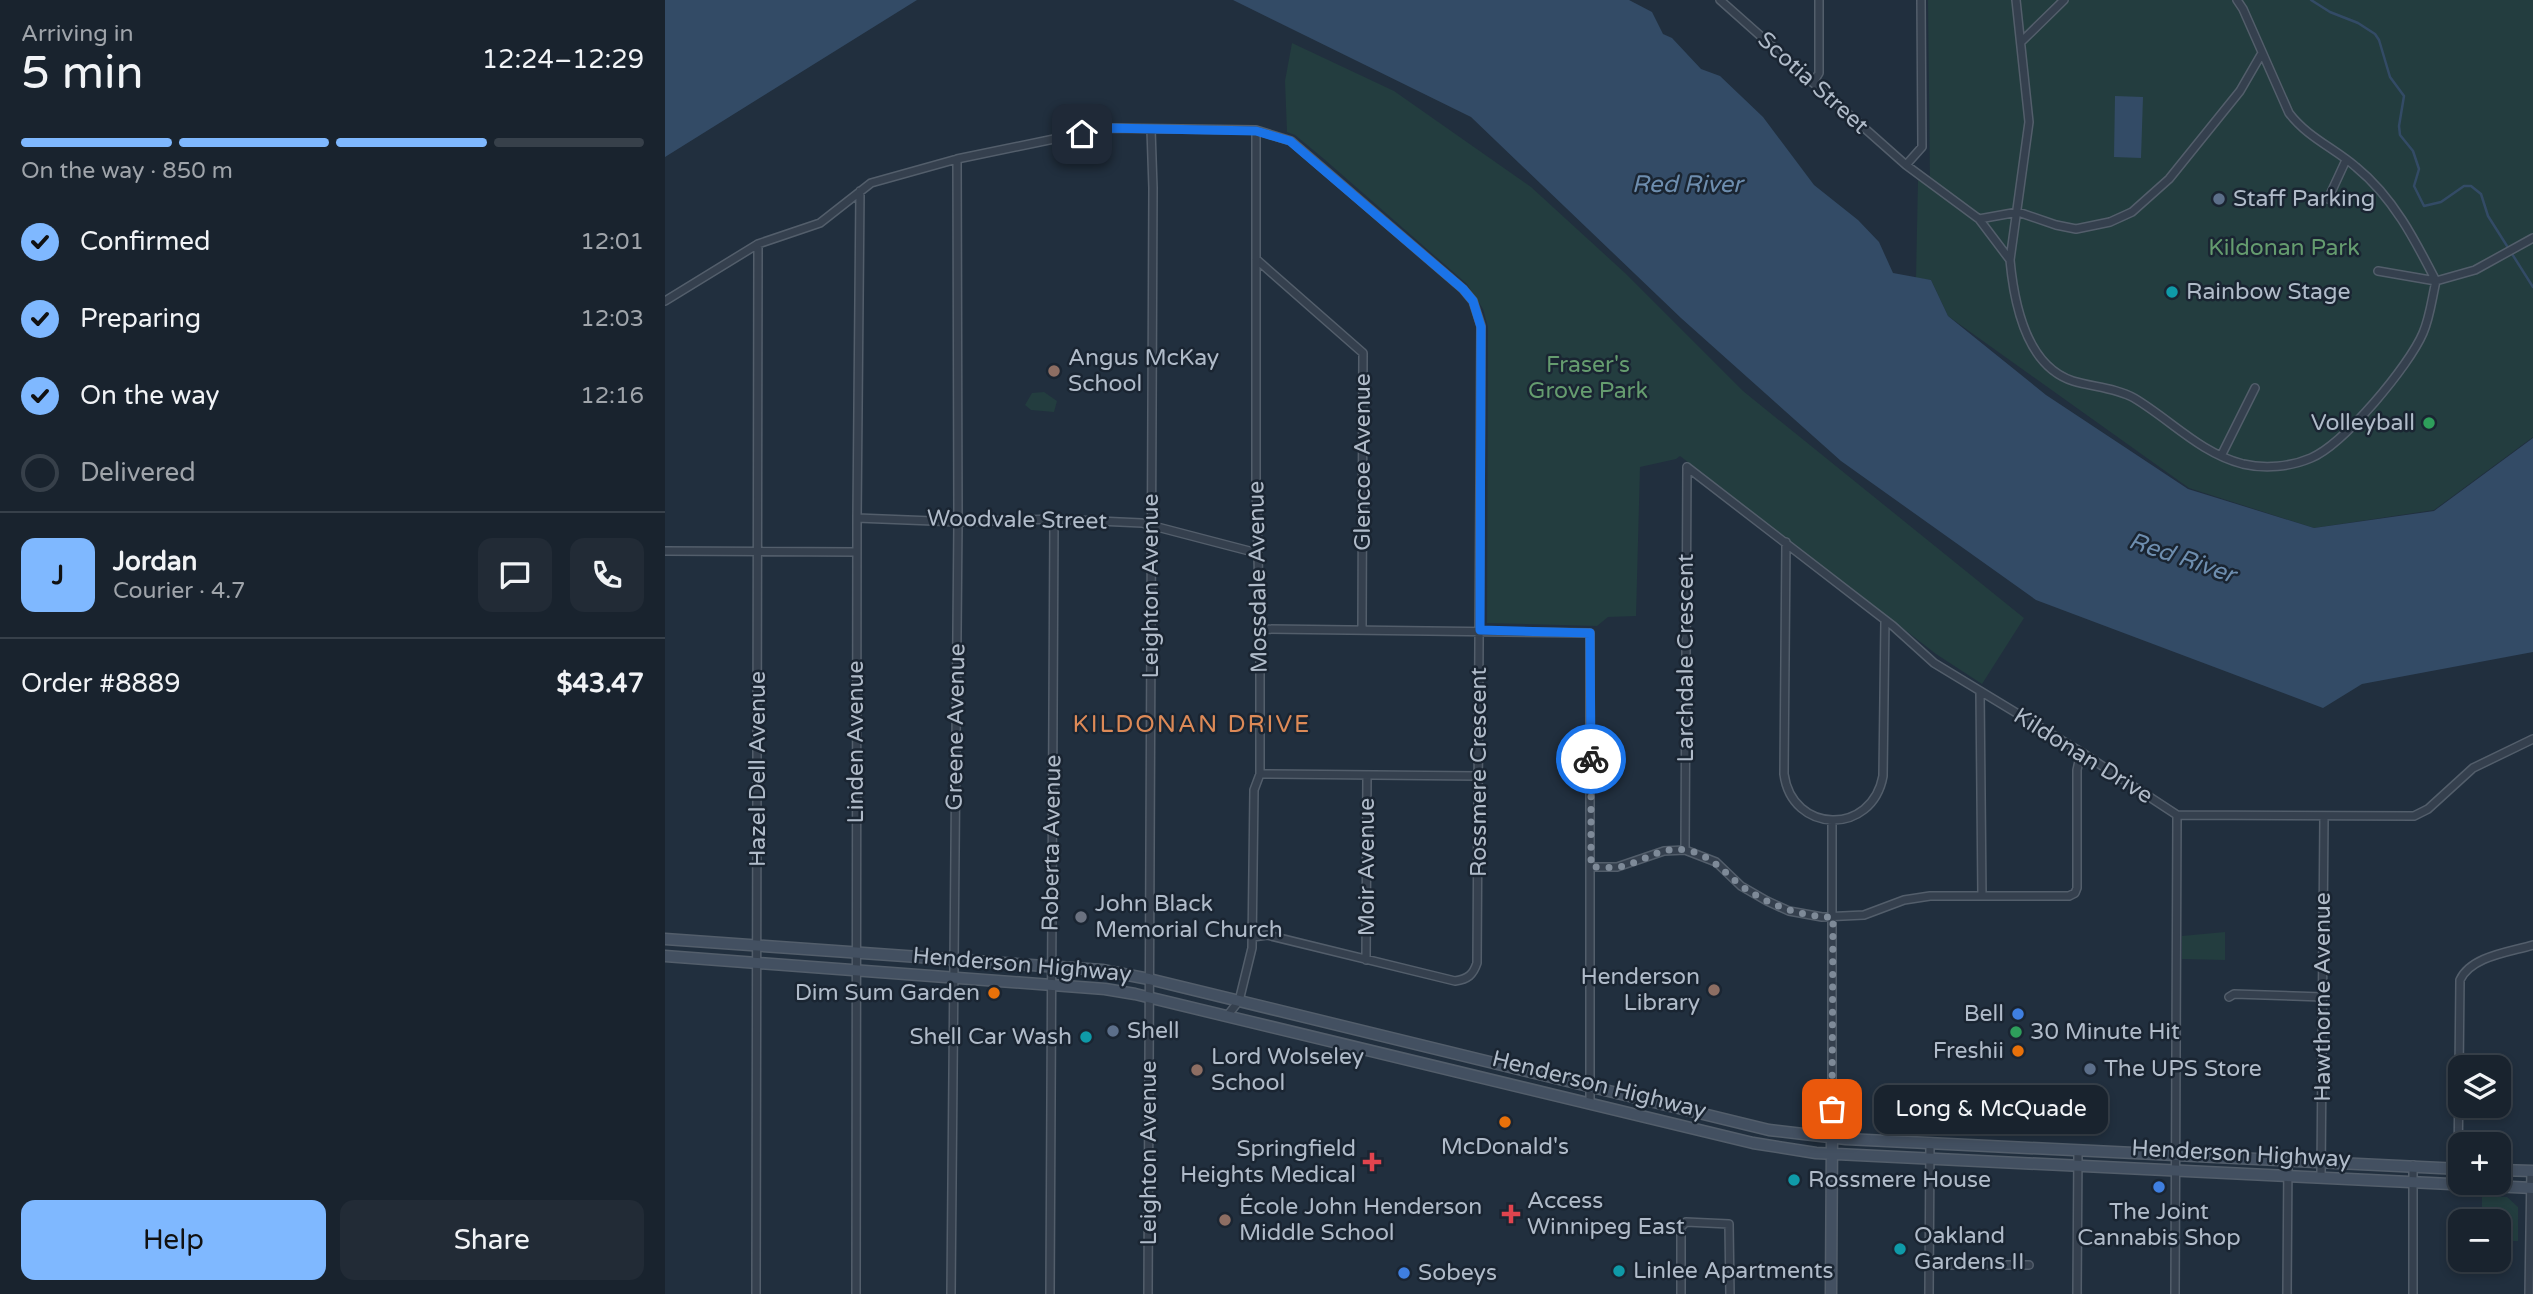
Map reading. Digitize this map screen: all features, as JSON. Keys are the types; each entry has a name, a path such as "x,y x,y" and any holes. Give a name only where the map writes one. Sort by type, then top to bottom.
{"main road":[{"name":"Henderson Highway","path":"665,939 1102,970 1149,979 1769,1130 1832,1138 2448,1167"},
{"name":"Henderson Highway","path":"665,956 1105,989 1149,997 1782,1149 1930,1159 2531,1188"},
{"path":"1317,1037 1320,1021"},
{"path":"1413,1060 1415,1044"},
{"path":"1712,1133 1724,1118"},
{"path":"1831,1294 1832,1138"},
{"path":"2511,1170 2532,1170"}],"street":[{"name":"Scotia Street","path":"1720,0 1906,165 1979,219 2010,260"},
{"path":"1814,83 1819,73 1819,0"},
{"path":"1906,165 1922,147 1921,0"},
{"path":"2016,0 2029,121 2010,260 2015,293 2034,349 2049,367 2074,381 2134,398 2206,449 2221,456 2265,467 2312,458 2351,427 2407,361 2424,332 2436,281 2410,230 2387,198 2358,168 2299,126 2289,113 2238,0"},
{"path":"2022,41 2064,0"},
{"path":"1979,219 2018,212 2076,229 2111,222 2132,212 2169,179 2239,91 2262,53"},
{"path":"665,301 758,244 820,222 871,183 957,159 1107,128 1256,131"},
{"name":"Leighton Avenue","path":"1148,1294 1151,129"},
{"name":"Mossdale Avenue","path":"1227,1016 1239,1001 1253,937 1254,790 1260,775 1256,131"},
{"name":"Rossmere Crescent","path":"1253,937 1267,936 1455,981 1465,980 1474,974 1478,963 1481,327 1473,301 1463,289 1290,141 1256,131"},
{"name":"Greene Avenue","path":"951,1294 958,522 957,159"},
{"path":"2328,199 2346,160"},
{"name":"Linden Avenue","path":"856,1294 860,191"},
{"path":"2378,271 2436,281 2475,270 2533,238"},
{"name":"Hazel Dell Avenue","path":"756,1294 758,244"},
{"name":"Glencoe Avenue","path":"1256,259 1363,353 1362,630"},
{"path":"2221,456 2255,388"},
{"name":"Kildonan Drive","path":"1687,467 1885,620 1934,663 2081,752 2177,815 2404,817 2419,814 2473,768 2533,739"},
{"name":"Larchdale Crescent","path":"1685,850 1687,467"},
{"name":"Woodvale Street","path":"857,518 958,522 1055,519 1152,525 1257,553"},
{"name":"Roberta Avenue","path":"1050,1294 1053,1041 1050,967 1055,519"},
{"path":"1786,542 1785,781 1790,795 1801,808 1814,816 1832,821 1850,817 1862,811 1876,798 1881,785 1885,620"},
{"path":"665,551 857,552"},
{"path":"1260,629 1590,633 1590,1102"},
{"path":"1980,691 1982,896"},
{"path":"1591,867 1617,867 1657,853 1685,850 1716,862 1741,886 1789,911 1833,917 1864,915 1917,897 2069,896 2075,893 2077,888 2077,769 2081,752"},
{"path":"1260,775 1478,776"},
{"name":"Moir Avenue","path":"1366,960 1367,775"},
{"path":"2175,1294 2177,815"},
{"name":"Hawthorne Avenue","path":"2321,1177 2323,816"},
{"path":"1832,821 1832,1138"},
{"path":"2459,1132 2460,981 2469,967 2479,961 2533,945"},
{"path":"2229,997 2323,997"},
{"path":"1929,1294 1930,1142"},
{"path":"2077,1294 2078,1150"},
{"path":"2287,1294 2288,1159"},
{"path":"2413,1165 2413,1294"},
{"path":"2529,1294 2532,1170"},
{"path":"1681,1294 1681,1227 1686,1222 1729,1224 1730,1294"},
{"path":"1930,1265 2029,1265"}],"green space":[{"name":"Kildonan Park","path":"1928,0 2533,0 2533,437 2434,510 2314,528 2189,488 1948,316 1931,280 1916,278 1918,180 1930,186"},
{"name":"Fraser's Grove Park","path":"1292,43 1394,91 1531,187 1625,273 1743,391 2024,618 1982,684 1936,654 1680,456 1640,467 1636,616 1608,617 1597,626 1487,623 1488,327 1483,309 1467,284 1324,159 1295,135 1287,132 1285,81"},
{"path":"1044,392 1057,401 1054,412 1031,410 1025,405 1032,393"},
{"path":"2225,932 2225,960 2182,959 2182,936"},
{"path":"2482,1196 2507,1197 2518,1207 2518,1241 2511,1241 2511,1209 2482,1209"}],"water":[{"path":"665,0 917,0 665,157"},
{"name":"Red River","path":"1233,0 1629,0 1652,12 1663,34 1672,38 1701,69 1720,76 1763,117 1814,185 1858,220 1879,242 1893,273 1931,280 1948,316 2046,395 2188,489 2314,528 2434,511 2533,438 2533,652 2362,684 2323,708 2036,600 1841,461 1681,318 1471,117"},
{"path":"2115,96 2143,97 2141,158 2114,157"}],"waterway":[{"path":"2311,0 2330,12 2358,23 2375,34 2379,40 2390,77 2404,96 2400,135 2413,151 2419,169 2414,186 2424,206 2441,202 2464,186 2471,186 2481,194 2488,216 2533,287"}],"way so far":[{"path":"1591,759 1591,867 1617,867 1664,851 1685,850 1716,862 1741,886 1789,911 1833,917 1832,1109"}],"place":[{"name":"Staff Parking","path":"2219,199"},
{"name":"Rainbow Stage","path":"2172,292"},
{"name":"Angus McKay School","path":"1054,371"},
{"name":"Volleyball","path":"2429,423"},
{"name":"John Black Memorial Church","path":"1081,917"},
{"name":"Henderson Library","path":"1714,990"},
{"name":"Dim Sum Garden","path":"994,993"},
{"name":"Bell","path":"2018,1014"},
{"name":"Shell","path":"1113,1031"},
{"name":"30 Minute Hit","path":"2016,1032"},
{"name":"Shell Car Wash","path":"1086,1037"},
{"name":"Freshii","path":"2018,1051"},
{"name":"The UPS Store","path":"2090,1069"},
{"name":"Lord Wolseley School","path":"1197,1070"},
{"name":"Long & McQuade","path":"1832,1109"},
{"name":"McDonald's","path":"1505,1122"},
{"name":"Springfield Heights Medical","path":"1372,1162"},
{"name":"Rossmere House","path":"1794,1180"},
{"name":"The Joint Cannabis Shop","path":"2159,1187"},
{"name":"Access Winnipeg East","path":"1511,1214"},
{"name":"École John Henderson Middle School","path":"1225,1220"},
{"name":"Oakland Gardens II","path":"1900,1249"},
{"name":"Linlee Apartments","path":"1619,1271"},
{"name":"Sobeys","path":"1404,1273"}],"district":[{"name":"KILDONAN DRIVE","path":"1192,724"}],"route":[{"path":"1082,134 1107,128 1256,131 1290,141 1463,289 1473,301 1481,327 1480,630 1590,633 1591,759"}]}
